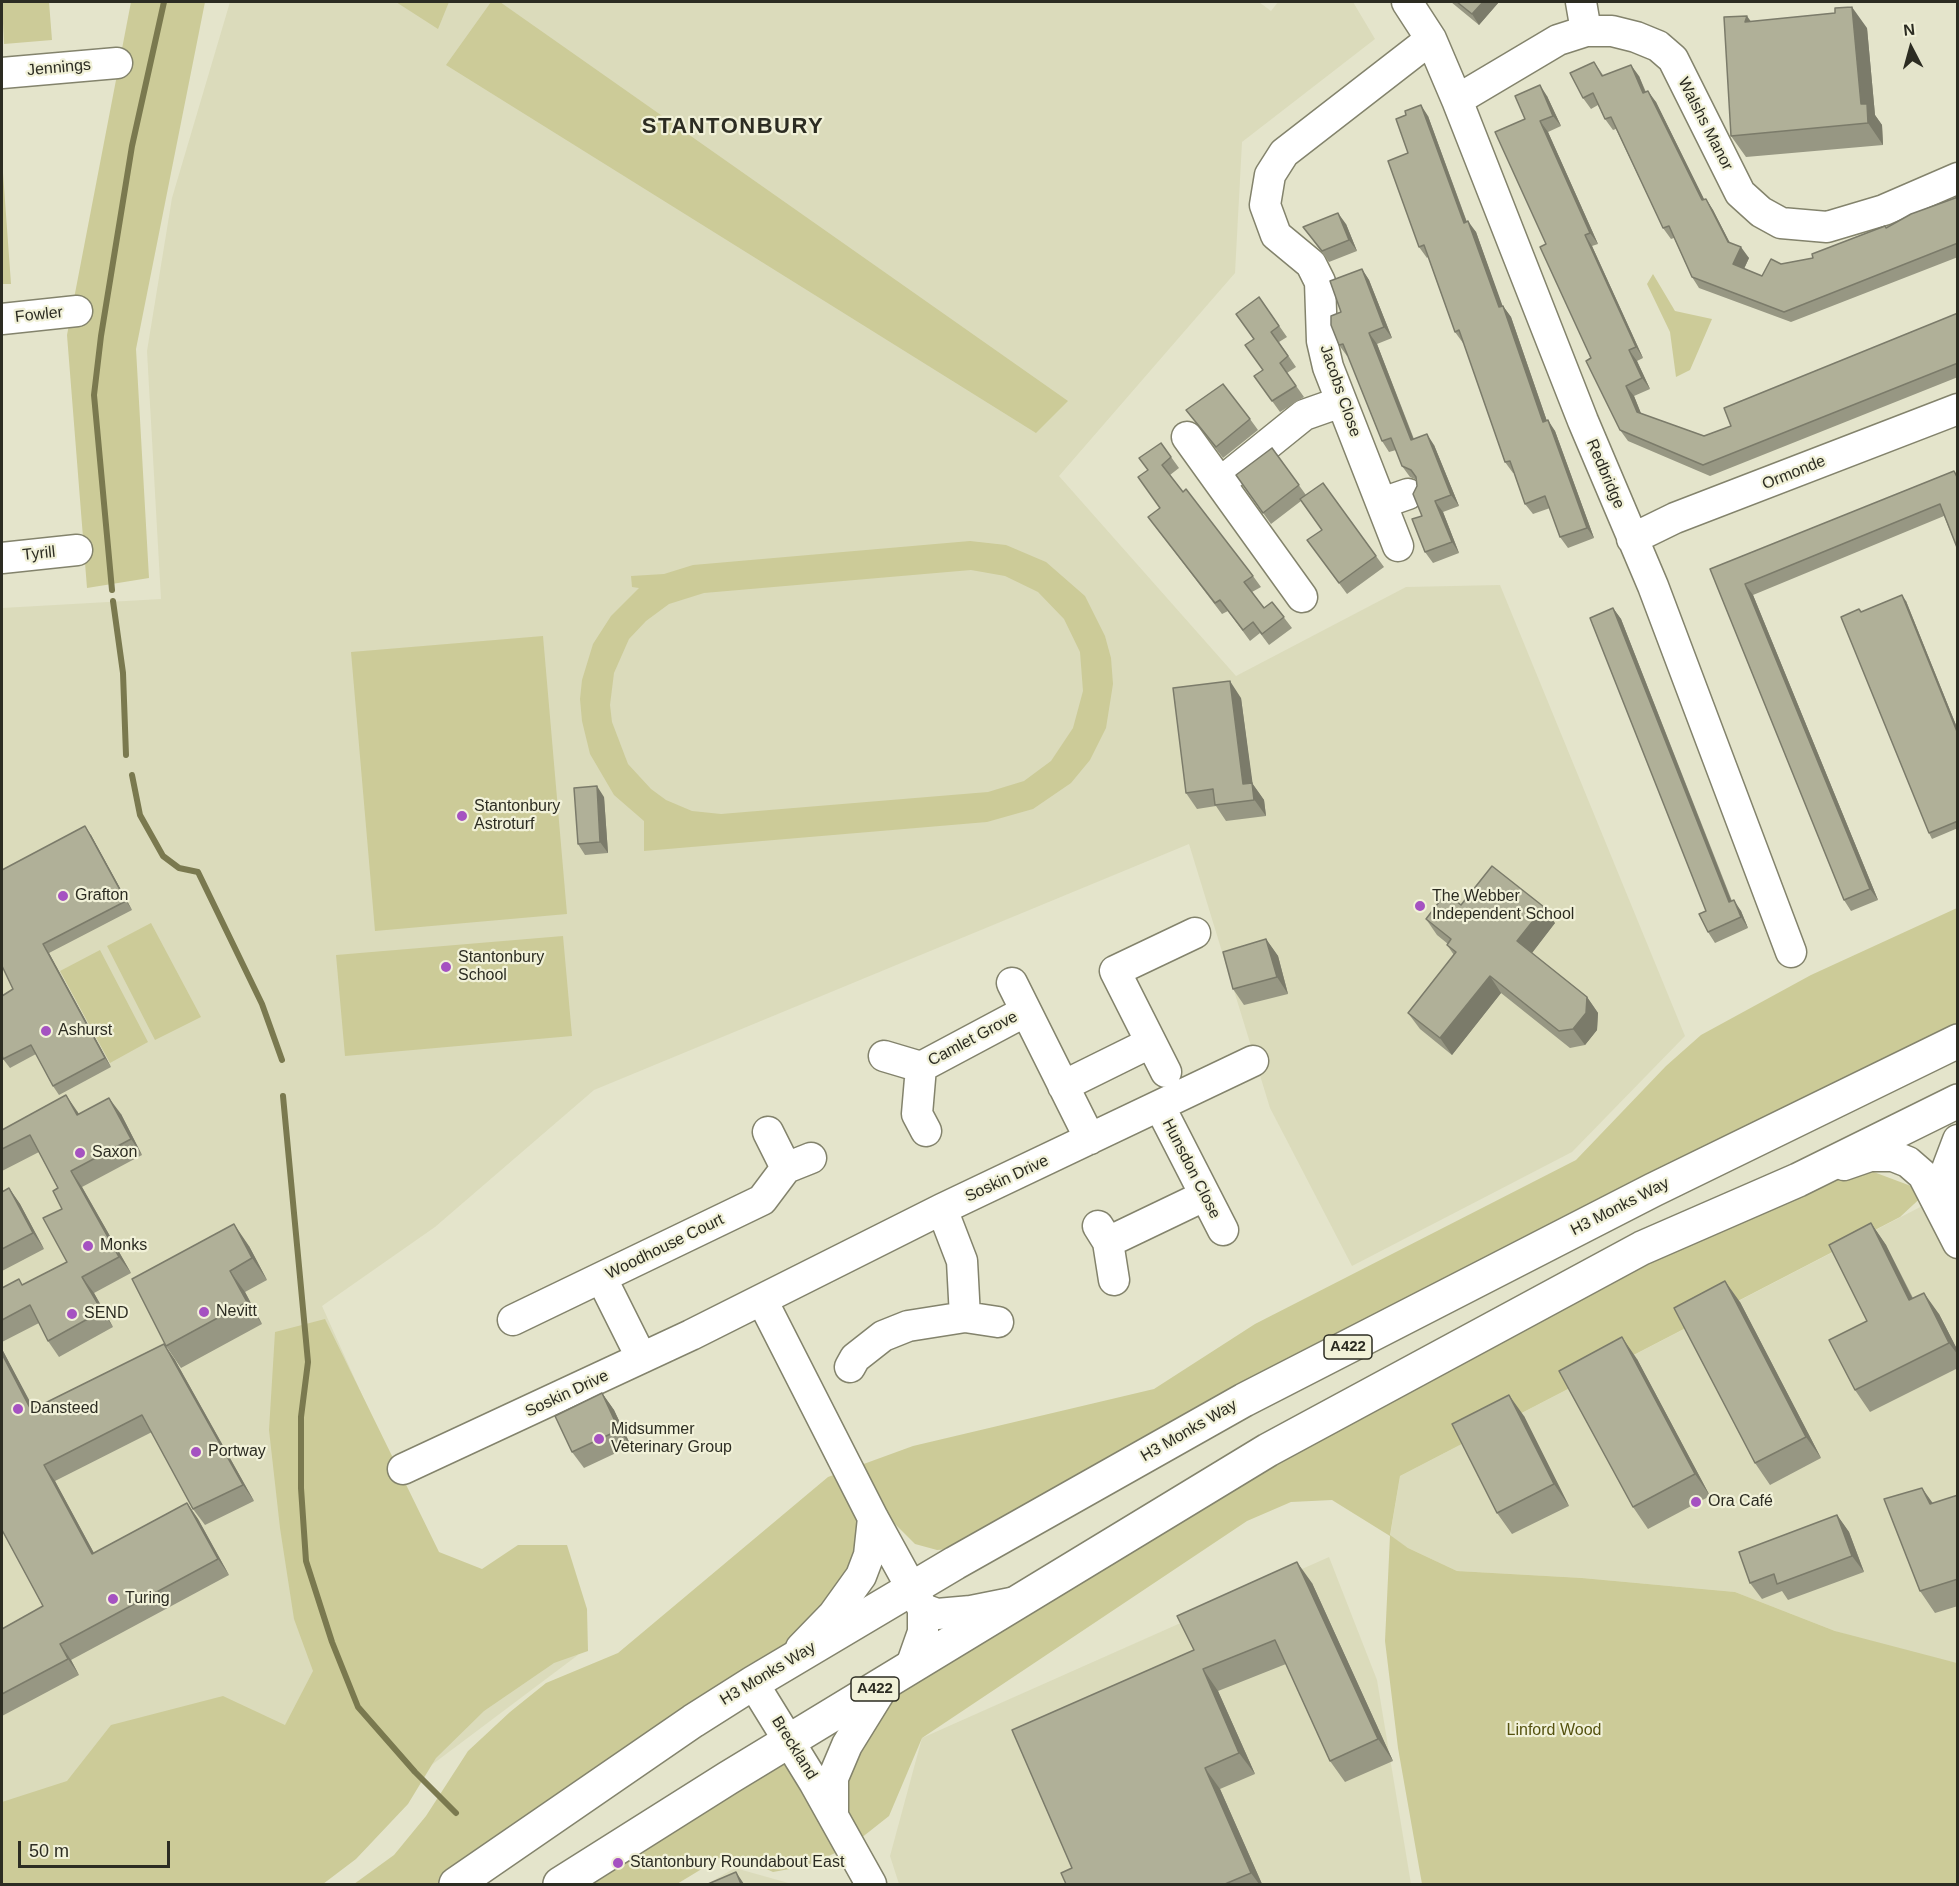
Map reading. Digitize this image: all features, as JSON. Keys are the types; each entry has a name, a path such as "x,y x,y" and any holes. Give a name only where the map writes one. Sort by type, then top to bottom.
{"main road":[{"name":"H3 Monks Way","path":"456,1884 693,1720 785,1663 918,1599 1244,1400 1653,1190 1958,1041"},
{"name":"A422","path":"560,1884 789,1740 1292,1437 1642,1248 1798,1180 1958,1101"}],"street":[{"name":"Redbridge","path":"1407,2 1431,39 1457,100 1632,539 1653,586 1791,952"},
{"path":"1581,2 1586,31"},
{"name":"Walshs Manor","path":"1457,100 1558,40 1586,31 1612,31 1658,46 1673,60 1740,193 1761,212 1781,224 1827,227 1884,210 1958,178"},
{"name":"Jacobs Close","path":"1398,546 1395,499 1341,402 1322,341 1320,282 1311,264 1276,235 1264,205 1270,175 1284,153 1431,39"},
{"name":"Jennings","path":"2,73 117,63"},
{"name":"Fowler","path":"2,319 77,311"},
{"path":"1221,482 1304,415 1341,402"},
{"name":"Ormonde","path":"1632,539 1675,519 1958,409"},
{"path":"1187,438 1283,555 1302,597"},
{"name":"Tyrill","path":"2,558 77,550"},
{"path":"1166,1072 1115,971 1195,933"},
{"name":"Camlet Grove","path":"1012,983 1090,1139"},
{"name":"Camlet Grove","path":"884,1056 921,1067 1026,1011"},
{"path":"1063,1086 1150,1043"},
{"name":"Soskin Drive","path":"403,1469 762,1300 942,1209 1253,1061"},
{"name":"Camlet Grove","path":"921,1067 918,1114 926,1131"},
{"name":"Hunsdon Close","path":"1160,1107 1223,1230"},
{"name":"Woodhouse Court","path":"521,1307 602,1279 762,1200 798,1163 768,1132"},
{"path":"1944,1214 1947,1169 1958,1140"},
{"path":"1798,1180 1870,1156 1893,1156 1908,1162 1923,1175 1958,1243"},
{"path":"1114,1280 1103,1234 1204,1196"},
{"path":"942,1209 962,1261 965,1317"},
{"path":"602,1279 641,1357"},
{"path":"762,1300 873,1518 918,1599 924,1632 899,1674"},
{"path":"849,1359 883,1336 908,1326 965,1317 998,1322"},
{"path":"785,1663 833,1615 861,1576 869,1555 873,1518"},
{"path":"918,1599 937,1614 971,1611 1022,1601"},
{"name":"Breckland","path":"832,1814 833,1778 847,1745 899,1674"},
{"name":"Breckland","path":"753,1683 789,1740 871,1884"}],"shaded area":[{"name":"Stantonbury School","path":"230,2 1259,2 1271,11 1278,2 1353,2 1375,39 1242,142 1235,273 1059,476 1236,676 1406,587 1500,585 1685,1036 1572,1152 1352,1266 1270,1108 1189,844 594,1090 435,1227 322,1306 444,1577 578,1655 273,1884 2,1884 2,608 161,599 147,351 172,198"},
{"path":"1957,1188 1957,1663 1904,1652 1835,1631 1735,1592 1582,1578 1457,1571 1408,1548 1390,1536 1400,1476"},
{"path":"1329,1557 1377,1680 1411,1884 899,1884 890,1856 922,1738"},
{"path":"735,1868 792,1884 707,1884"}],"green space":[{"path":"2,2 49,2 52,40 4,44"},
{"path":"131,2 205,2 136,349 149,578 87,588 67,335"},
{"path":"396,2 449,2 438,29"},
{"path":"491,2 500,2 1068,401 1036,433 446,65"},
{"path":"2,159 11,284 2,284"},
{"path":"1653,274 1675,311 1712,319 1690,370 1676,377 1670,332 1647,284"},
{"path":"970,541 1006,545 1046,562 1085,596 1105,636 1111,658 1113,684 1106,728 1090,760 1071,783 1033,809 987,822 644,851 644,821 614,795 590,754 582,721 580,699 582,680 593,644 611,616 639,588 632,587 631,576 664,574 693,565","holes":["971,570 1005,576 1038,592 1064,619 1080,652 1083,691 1073,728 1051,761 1024,781 988,792 721,814 692,811 666,800 651,789 628,764 612,722 610,705 614,673 629,639 646,621 669,604 704,593"]},
{"name":"Stantonbury Astroturf","path":"543,636 567,914 375,931 351,652"},
{"path":"1957,908 1957,1041 962,1548 937,1550 915,1544 881,1510 869,1555 833,1615 456,1884 354,1884 394,1855 426,1816 468,1751 510,1712 546,1683 618,1653 828,1477 913,1446 1154,1389 1255,1324 1576,1160 1666,1066 1701,1035 1811,975"},
{"path":"151,923 201,1017 155,1040 107,946"},
{"path":"563,936 572,1036 345,1056 336,955"},
{"path":"100,950 148,1042 110,1063 60,971"},
{"name":"Linford Wood","path":"1863,1168 1927,1192 1900,1217 1400,1476 1390,1535 1408,1548 1457,1571 1582,1578 1735,1592 1835,1631 1957,1663 1957,1884 1422,1884 1398,1748 1385,1641 1390,1536 1332,1500 1291,1502 1247,1521 922,1738 889,1816 851,1846 806,1866 773,1872 738,1856 727,1858 723,1856 677,1884 560,1884 789,1741 814,1782 886,1682 1642,1248"},
{"path":"325,1319 439,1552 482,1569 518,1545 567,1545 587,1609 588,1651 554,1663 484,1711 436,1758 408,1804 356,1859 323,1884 2,1884 2,1802 67,1781 111,1725 223,1696 285,1725 313,1671 294,1619 280,1528 269,1430 275,1332"}],"building":[{"path":"1457,2 1483,2 1472,14"},
{"path":"1852,7 1861,104 1867,104 1868,123 1731,136 1724,17 1747,16 1745,22 1835,13 1835,8"},
{"path":"1594,62 1602,76 1631,65 1643,93 1648,91 1702,200 1706,199 1728,242 1741,247 1733,264 1762,276 1771,259 1781,264 1813,258 1812,254 1885,226 1886,228 1911,214 1958,197 1958,243 1784,312 1692,277 1669,226 1663,228 1611,117 1605,119 1593,93 1583,98 1570,73"},
{"path":"1540,85 1553,116 1540,121 1590,233 1585,235 1636,347 1629,350 1642,378 1626,386 1637,412 1704,436 1731,426 1724,408 1958,313 1958,363 1703,465 1620,430 1586,361 1591,358 1540,247 1546,244 1495,132 1525,119 1515,96"},
{"path":"1421,105 1464,223 1468,221 1499,307 1503,306 1543,422 1548,420 1587,528 1560,537 1545,496 1525,504 1510,461 1505,462 1459,330 1455,332 1424,245 1419,247 1388,161 1408,153 1396,119 1406,115 1405,111"},
{"path":"1338,213 1349,240 1322,251 1303,227"},
{"path":"1362,269 1384,327 1369,333 1411,440 1427,434 1451,495 1435,501 1452,542 1425,552 1412,519 1422,516 1413,494 1417,486 1416,477 1411,470 1402,466 1391,438 1382,441 1343,344 1339,345 1331,325 1331,316 1341,312 1330,281"},
{"path":"1259,297 1279,326 1271,332 1288,356 1280,363 1296,386 1272,401 1254,376 1263,370 1245,345 1254,339 1236,314"},
{"path":"1223,384 1250,419 1216,447 1186,410"},
{"path":"1161,443 1171,457 1162,465 1183,492 1186,489 1253,576 1244,582 1264,608 1272,602 1284,617 1262,634 1253,622 1243,630 1220,600 1215,603 1148,517 1160,508 1138,477 1148,470 1139,458"},
{"path":"1272,448 1299,485 1263,513 1236,475"},
{"path":"1954,471 1958,479 1958,550 1940,504 1745,584 1870,889 1844,900 1710,569"},
{"path":"1323,483 1376,556 1339,583 1307,540 1322,530 1300,499"},
{"path":"1902,595 1958,734 1958,821 1929,833 1841,617 1859,609 1861,612"},
{"path":"1613,608 1729,902 1734,900 1741,917 1708,932 1699,914 1706,911 1590,618"},
{"path":"1230,681 1243,784 1252,783 1254,800 1215,805 1213,789 1186,793 1173,688"},
{"path":"597,786 600,842 578,844 574,788"},
{"path":"85,826 126,901 43,944 105,1058 53,1086 31,1045 3,1059 2,1055 2,996 13,989 2,966 2,870"},
{"path":"1492,866 1544,907 1517,941 1587,997 1586,1013 1573,1029 1559,1031 1490,976 1440,1038 1408,1013 1456,952 1447,945 1451,939 1426,919 1446,893 1461,905"},
{"path":"1266,939 1277,977 1233,989 1223,952"},
{"path":"66,1095 77,1115 109,1098 131,1139 71,1171 119,1257 82,1277 102,1311 48,1341 30,1305 2,1320 2,1288 19,1279 22,1285 67,1262 43,1218 62,1209 53,1191 58,1188 30,1135 2,1149 2,1130"},
{"path":"9,1188 33,1233 2,1249 2,1192"},
{"path":"1871,1223 1909,1300 1924,1293 1949,1343 1855,1390 1829,1340 1867,1321 1829,1245"},
{"path":"234,1224 252,1258 230,1271 247,1302 166,1346 132,1279"},
{"path":"1725,1281 1806,1437 1755,1463 1674,1308"},
{"path":"1622,1337 1695,1474 1633,1507 1559,1371"},
{"path":"164,1344 243,1485 193,1509 142,1415 44,1465 92,1554 187,1503 218,1559 60,1644 68,1659 2,1694 2,1629 43,1606 2,1530 2,1354 31,1410"},
{"path":"602,1393 619,1430 572,1452 555,1416"},
{"path":"1509,1395 1554,1484 1497,1513 1452,1424"},
{"path":"1922,1488 1930,1504 1958,1495 1958,1579 1920,1591 1884,1499"},
{"path":"1837,1515 1852,1556 1777,1584 1774,1574 1750,1583 1739,1552"},
{"path":"1297,1562 1378,1739 1330,1761 1275,1640 1203,1669 1239,1753 1205,1768 1251,1873 1225,1884 1066,1884 1061,1873 1072,1868 1012,1730 1194,1650 1177,1616"},
{"path":"736,1872 741,1884 708,1884"}],"waterway":[{"path":"112,590 94,395 101,336 132,146 164,2"},
{"path":"113,601 123,673 126,755"},
{"path":"132,775 140,815 163,856 179,868 198,872 262,1004 282,1060"},
{"path":"283,1096 308,1362 301,1417 301,1488 306,1561 332,1642 358,1707 415,1772 456,1813"}],"place":[{"name":"Stantonbury Astroturf","path":"462,816"},
{"name":"Grafton","path":"63,896"},
{"name":"The Webber Independent School","path":"1420,906"},
{"name":"Stantonbury School","path":"446,967"},
{"name":"Ashurst","path":"46,1031"},
{"name":"Saxon","path":"80,1153"},
{"name":"Monks","path":"88,1246"},
{"name":"Nevitt","path":"204,1312"},
{"name":"SEND","path":"72,1314"},
{"name":"Dansteed","path":"18,1409"},
{"name":"Midsummer Veterinary Group","path":"599,1439"},
{"name":"Portway","path":"196,1452"},
{"name":"Ora Café","path":"1696,1502"},
{"name":"Turing","path":"113,1599"},
{"name":"Stantonbury Roundabout East","path":"618,1863"}],"district":[{"name":"STANTONBURY","path":"733,127"}]}
